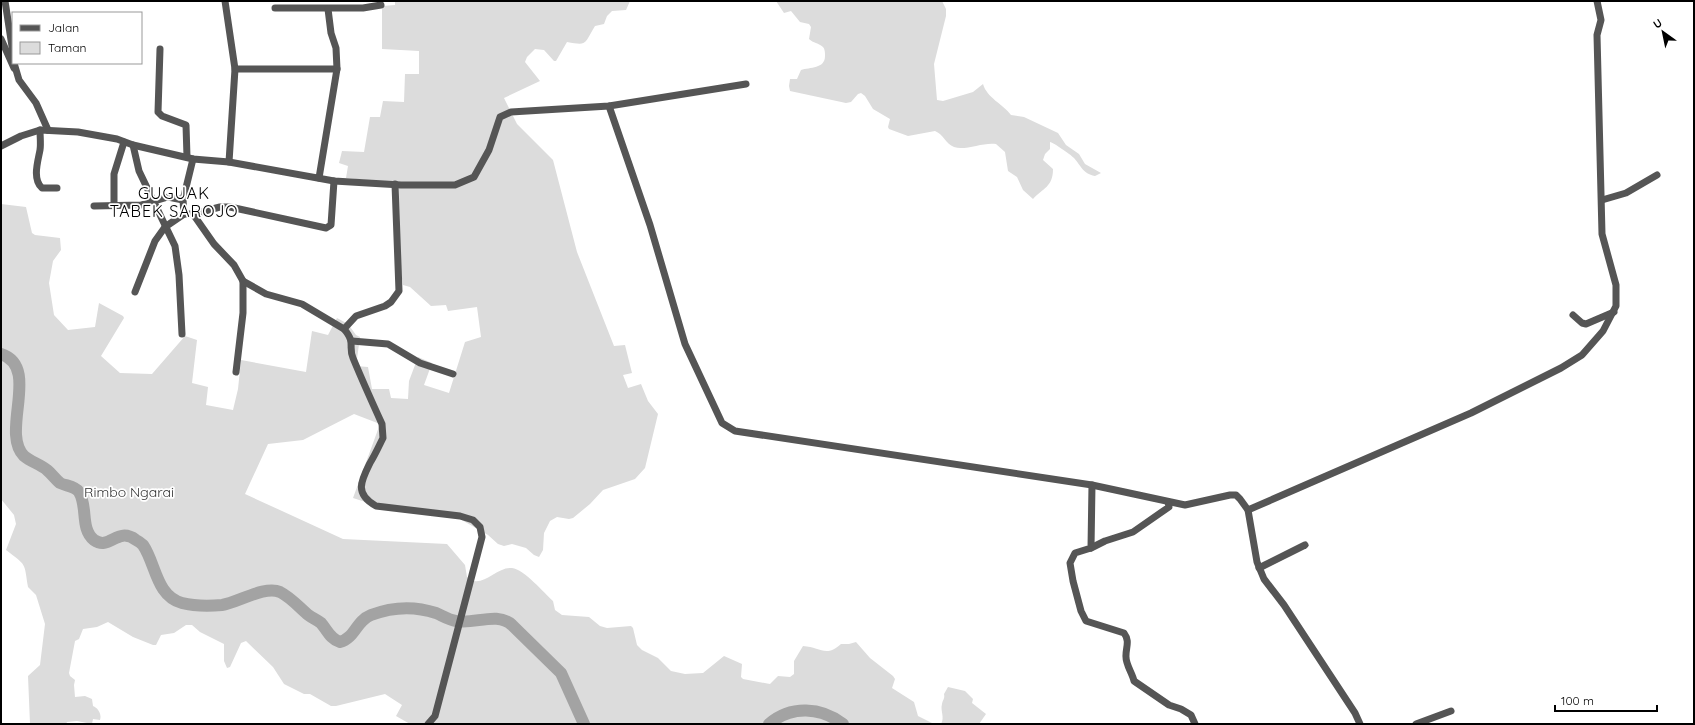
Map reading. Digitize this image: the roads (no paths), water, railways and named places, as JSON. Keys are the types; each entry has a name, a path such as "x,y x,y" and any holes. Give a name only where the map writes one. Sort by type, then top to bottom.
{"street":[{"path":"4,1 4,19 12,49"},
{"path":"225,1 235,70 229,162"},
{"path":"1248,510 1471,413 1561,368 1582,355 1603,331 1616,306 1616,285 1602,234 1597,35 1601,20 1597,1"},
{"path":"275,8 328,9 363,8 381,5"},
{"path":"319,178 337,69 336,48 331,33 328,9"},
{"path":"1,39 12,62"},
{"path":"160,49 158,112 162,116 186,125 190,158 183,200 184,214"},
{"path":"14,66 19,80 36,103 48,130"},
{"path":"235,70 337,69"},
{"path":"1,146 21,136 40,130 78,132 117,139 133,145 190,158 229,162 334,181 455,186 474,177 489,150 500,117 511,112 609,106 746,84"},
{"path":"609,106 650,225 685,344 722,423 735,431 1092,485 1185,505 1236,495 1248,510 1257,562 1264,579 1284,605 1337,688 1355,713 1360,724"},
{"path":"40,130 40,150 36,169 38,182 42,188 57,188"},
{"path":"114,206 114,174 124,142"},
{"path":"133,145 139,171 175,246 179,275 182,334"},
{"path":"1602,200 1626,193 1657,175"},
{"path":"135,292 155,241 166,228 184,214 193,214 220,207 230,207 326,228 331,225 334,181"},
{"path":"344,329 356,316 385,306 391,302 399,290 395,184"},
{"path":"94,206 140,205 154,202 162,198 183,200"},
{"path":"193,214 214,244 234,265 243,282 243,313 236,372"},
{"path":"243,282 266,294 302,304 344,329 352,341 352,356 384,431 383,438 361,481 361,491 367,501 376,506 460,516 473,520 480,527 482,537 435,716 428,724"},
{"path":"1573,315 1582,323 1586,324 1614,312"},
{"path":"352,341 392,346 415,361 453,374"},
{"path":"1091,548 1092,485"},
{"path":"1168,502 1169,508 1133,532 1075,553 1070,563 1081,611 1086,621 1124,633 1128,640 1126,657 1127,664 1132,672 1134,681 1169,705 1181,709 1191,715 1195,724"},
{"path":"1259,568 1304,545"},
{"path":"1416,724 1451,711"}],"waterway":[{"path":"1,354 12,361 18,372 20,386 16,432 18,445 24,456 44,468 60,483 73,487 79,492 82,498 85,524 94,540 100,543 105,543 119,537 129,536 139,541 143,545 162,587 173,599 192,605 222,605 251,595 274,590 291,599 321,623 331,637 340,642 349,637 366,618 387,610 404,608 420,609 436,613 448,619 463,622 492,619 506,621 512,625 561,673 584,724"},
{"path":"769,724 787,714 806,710 825,714 843,724"}],"district":[{"name":"GUGUAK TABEK SAROJO","path":"174,202"}],"park label":[{"name":"Rimbo Ngarai","path":"129,492"}]}
